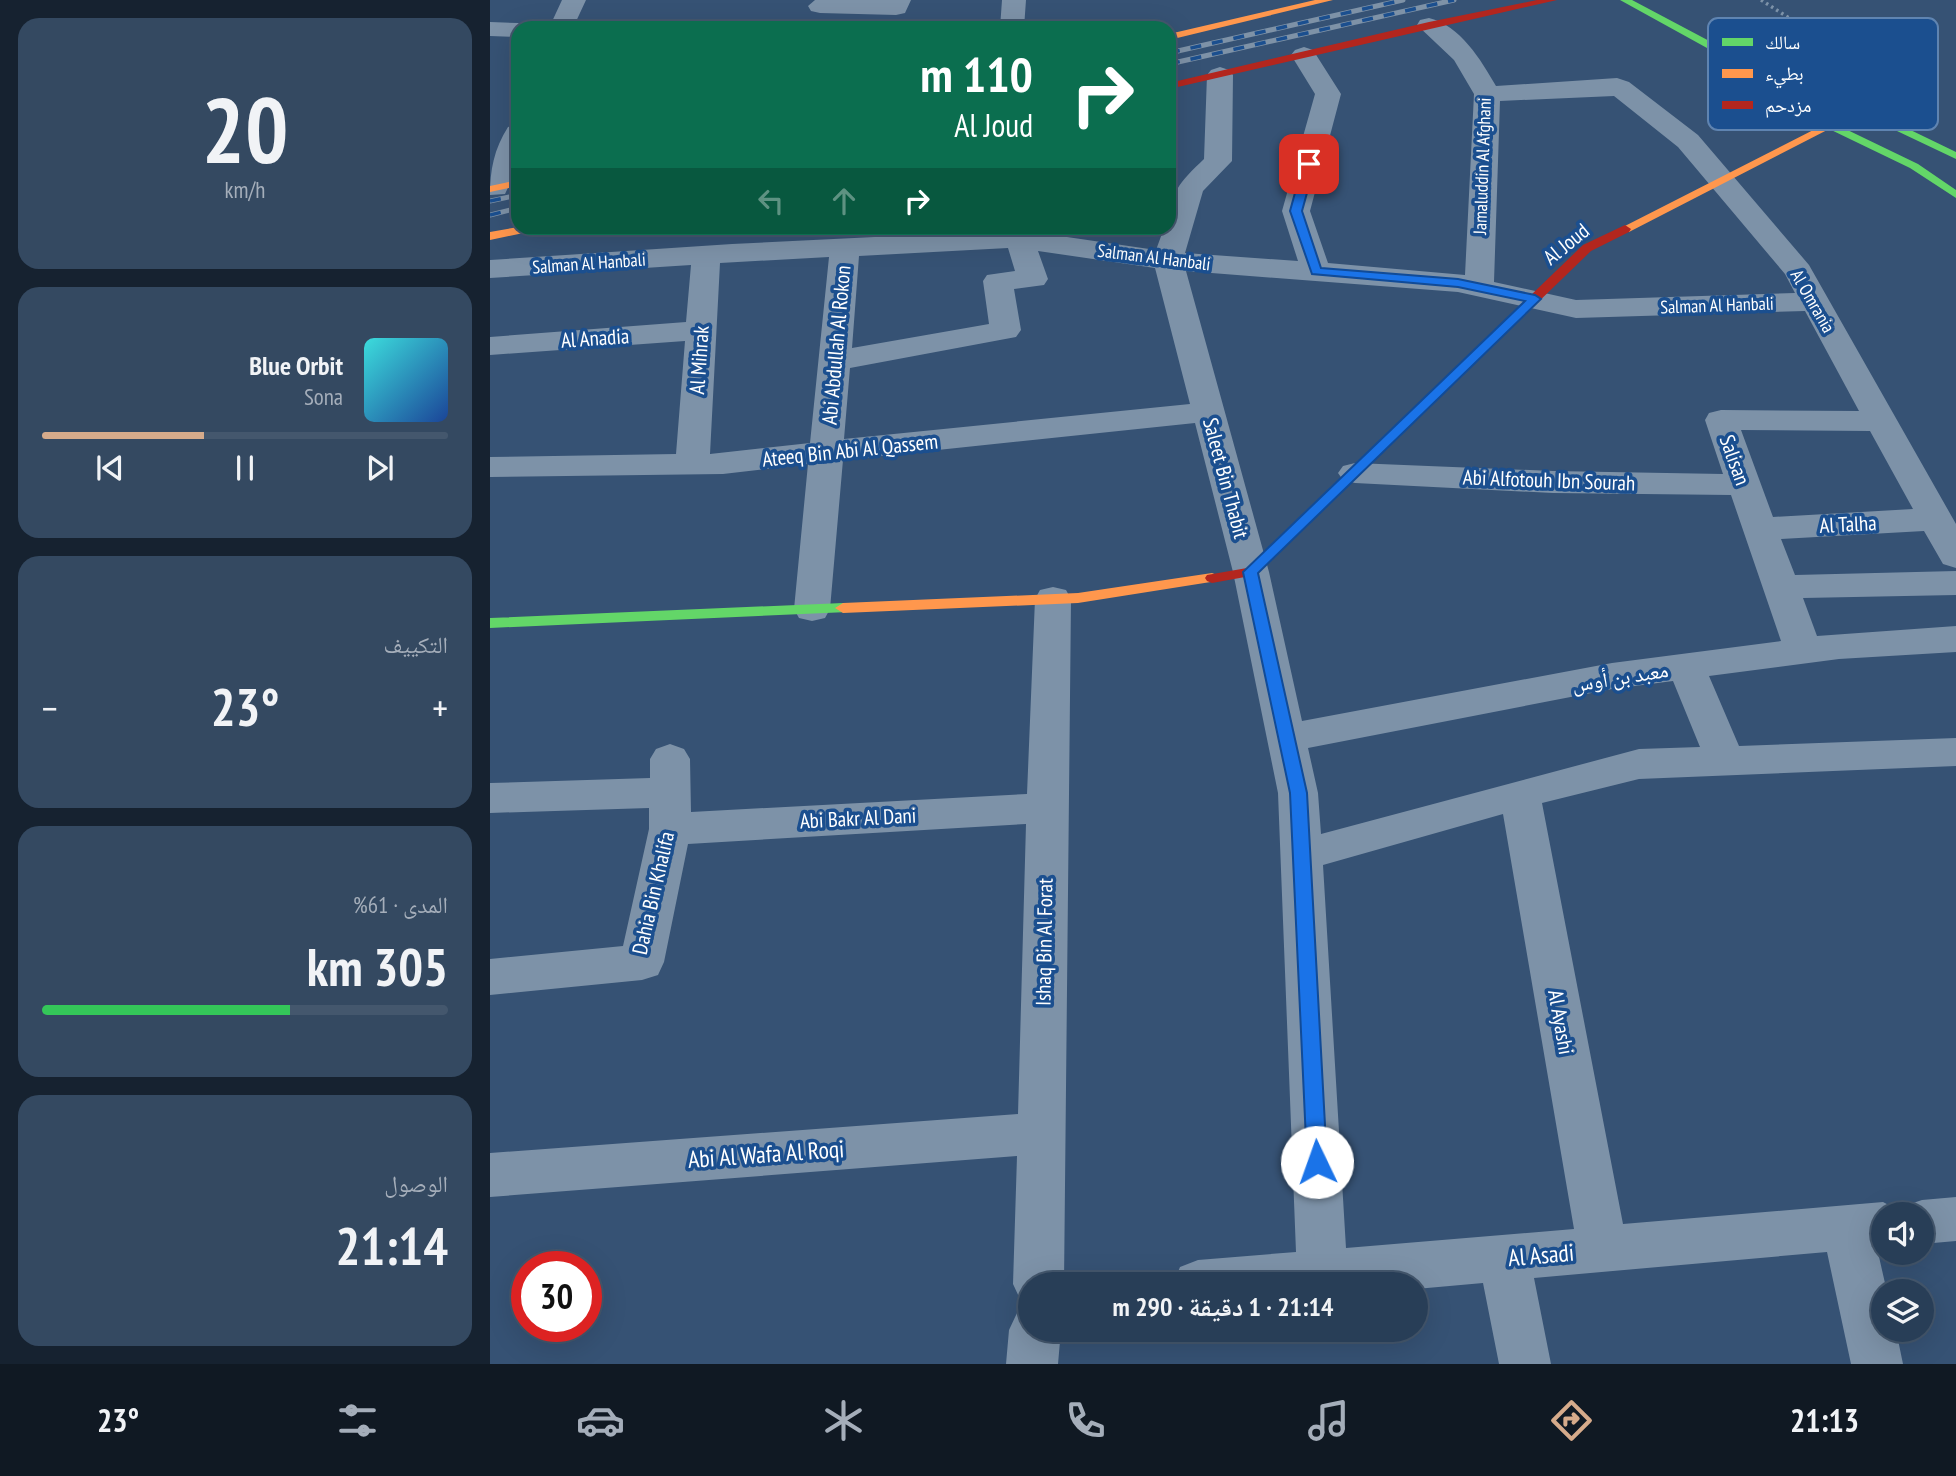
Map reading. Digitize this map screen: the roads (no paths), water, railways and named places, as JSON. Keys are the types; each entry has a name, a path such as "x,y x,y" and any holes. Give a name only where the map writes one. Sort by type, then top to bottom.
{"main road":[{"path":"1176,35 1293,3 1328,0"},
{"path":"1176,84 1429,25 1552,0"},
{"path":"1625,0 1708,44"},
{"path":"1692,17 1708,27"},
{"name":"Al Joud","path":"1251,572 1587,248 1819,130"},
{"path":"1839,130 1914,166 1956,195"},
{"path":"1902,130 1956,156"},
{"path":"490,236 511,232"},
{"path":"490,623 1077,598 1251,572"}],"street":[{"path":"564,21 574,0"},
{"path":"819,11 896,8 899,0"},
{"path":"1012,21 1014,0"},
{"name":"Jamaluddin Al Afghani","path":"1429,25 1443,34 1473,65 1487,94 1479,287"},
{"path":"490,29 511,30"},
{"path":"1304,55 1328,94 1296,211 1316,271"},
{"path":"1176,234 1190,188 1218,161 1220,75"},
{"name":"Al Omrania","path":"1487,94 1619,87 1688,141 1798,271 1881,421 1939,505 1956,556"},
{"path":"501,187 511,155"},
{"path":"1168,261 1176,235"},
{"path":"835,361 1005,330 998,281 1033,279 1020,239"},
{"name":"Salman Al Hanbali","path":"490,269 1020,239 1168,261 1434,281 1479,287 1576,309 1816,302"},
{"name":"Abi Abdullah Al Rokon","path":"812,609 845,248"},
{"name":"Al Mihrak","path":"692,464 706,255"},
{"name":"Saleet Bin Thabit","path":"1168,261 1251,572 1298,793 1322,1272"},
{"name":"Al Anadia","path":"490,346 701,330"},
{"name":"Ateeq Bin Abi Al Qassem","path":"490,467 723,464 1208,412"},
{"name":"Salisan","path":"1804,651 1721,420 1881,421"},
{"name":"Abi Alfotouh Ibn Sourah","path":"1355,472 1553,482 1744,485"},
{"name":"Al Talha","path":"1760,530 1939,505"},
{"path":"1781,587 1956,583"},
{"name":"Ishaq Bin Al Forat","path":"1039,1272 1046,808 1053,599"},
{"name":"معبد بن أوس","path":"1287,738 1612,676 1839,646 1956,639"},
{"path":"1686,666 1725,760"},
{"path":"1301,855 1639,764 1956,752"},
{"name":"Abi Bakr Al Dani","path":"490,798 670,794 1046,808"},
{"name":"Dahia Bin Khalifa","path":"490,977 642,962 670,794"},
{"name":"Al Ayashi","path":"1520,794 1603,1250"},
{"name":"Abi Al Wafa Al Roqi","path":"490,1175 1041,1133"},
{"path":"1934,1221 1956,1219"},
{"path":"1865,1227 1877,1364"},
{"name":"Al Asadi","path":"1345,1272 1865,1227"},
{"path":"1504,1258 1525,1364"},
{"path":"1032,1364 1034,1342"}],"railway":[{"path":"1176,51 1403,0"},
{"path":"1176,62 1454,0"},
{"path":"490,201 511,196"},
{"path":"490,215 511,210"}]}
